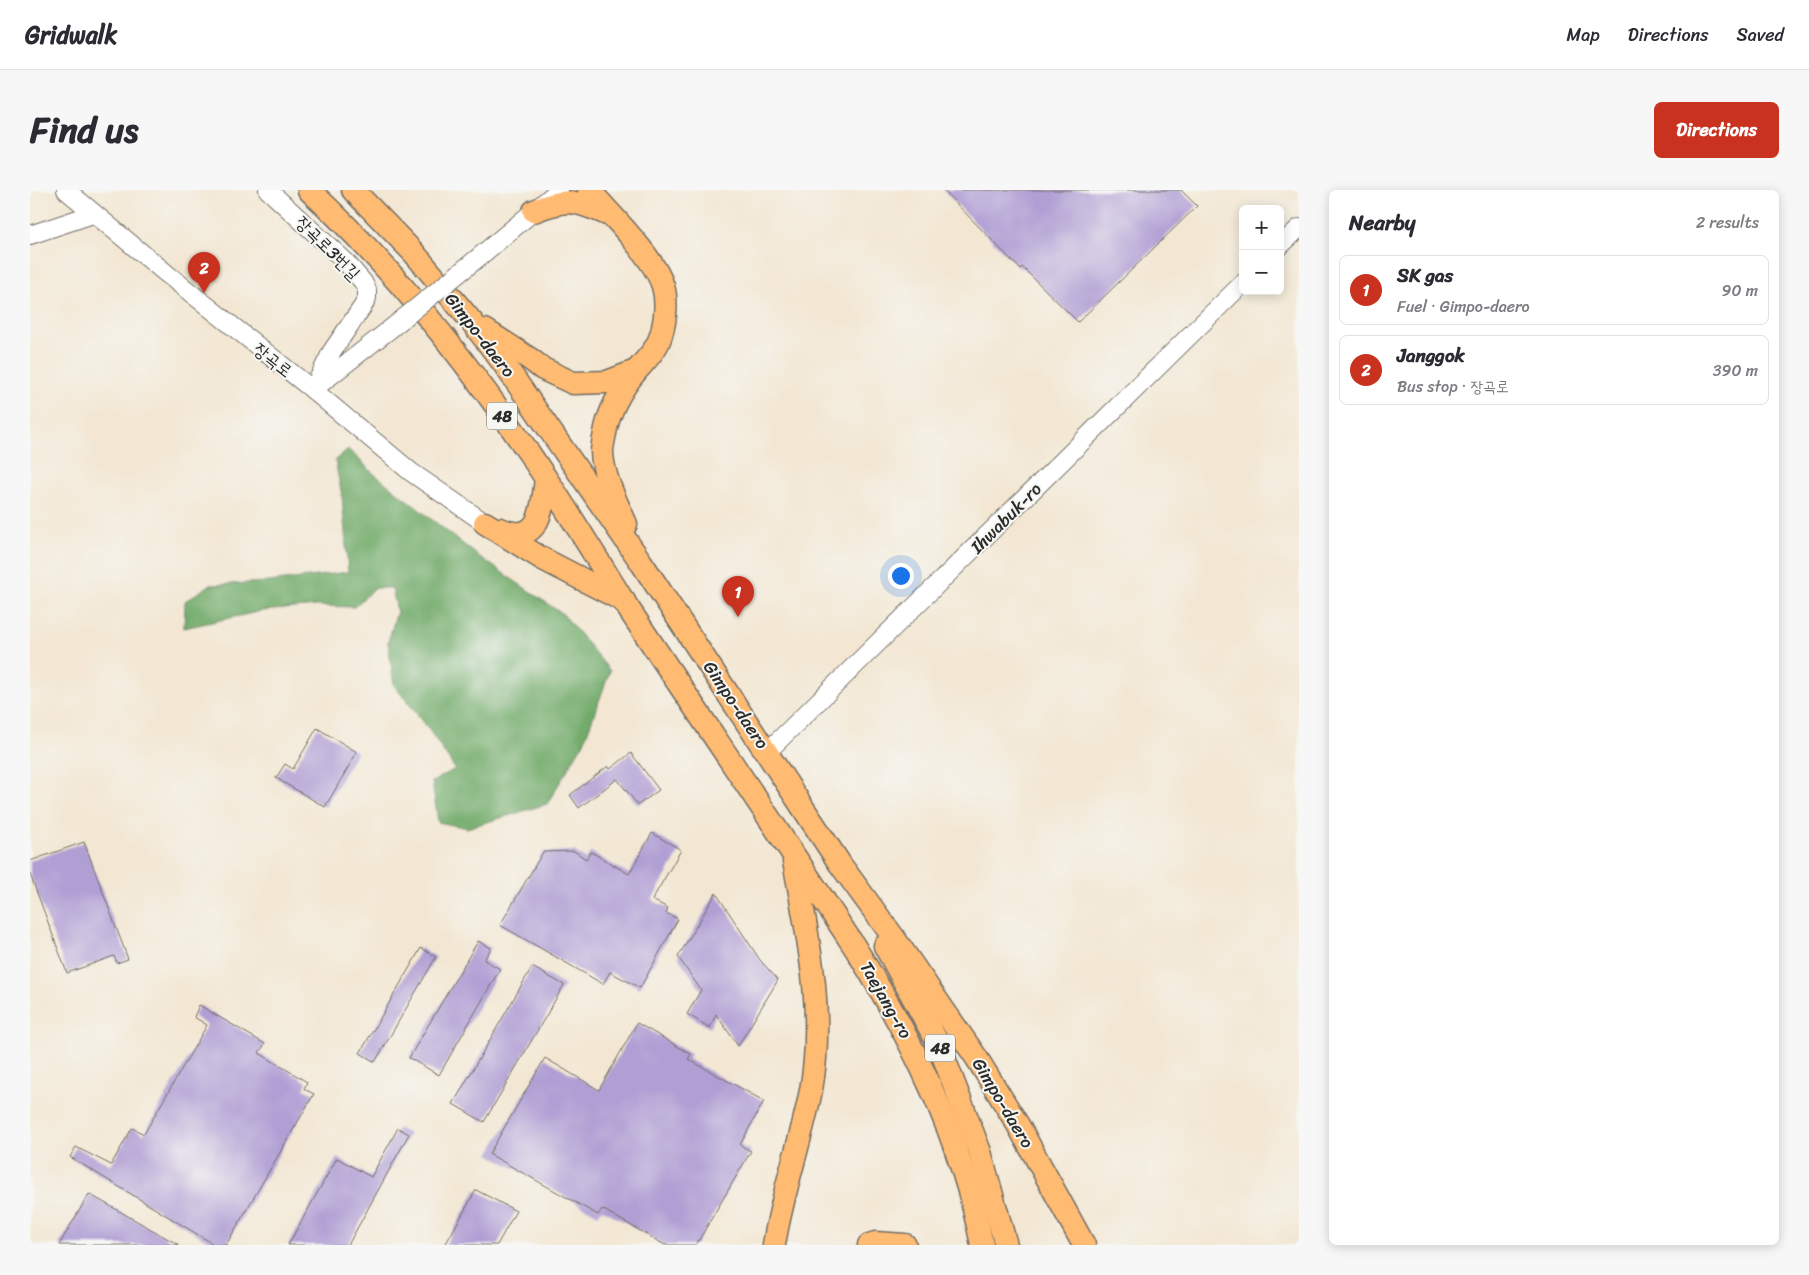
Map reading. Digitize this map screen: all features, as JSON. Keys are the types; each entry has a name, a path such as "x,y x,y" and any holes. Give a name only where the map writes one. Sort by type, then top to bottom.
{"main road":[{"name":"Gimpo-daero","path":"309,190 380,263 435,326 475,377 546,479 624,601 792,853 814,979 817,1015 816,1052 811,1089 774,1245"},
{"name":"Gimpo-daero","path":"353,190 414,253 472,322 504,364 641,562 840,864 894,938 976,1057 1018,1125 1084,1245"},
{"path":"589,190 646,257 658,273 664,288 665,311 658,342 650,356 636,371 620,395 608,419 602,450 605,472 641,562"},
{"path":"608,190 616,221"},
{"path":"534,211 555,203 573,202 590,206 616,221"},
{"path":"472,322 543,369 573,383 607,382 636,371"},
{"path":"485,523 510,533 520,534 529,531 536,524 541,514 546,479"},
{"path":"485,523 541,558 624,601"},
{"name":"Taejang-ro","path":"792,853 884,994 916,1054 949,1130 978,1221 982,1245"},
{"name":"Taejang-ro","path":"840,864 938,1045 980,1152 1006,1245"},
{"path":"869,1245 875,1243 905,1245"}],"street":[{"name":"장곡로","path":"66,190 411,472 485,523"},
{"name":"장곡로3번길","path":"268,190 345,261 363,282 367,290 367,298 363,306 332,351 313,390"},
{"path":"313,390 479,257 558,190"},
{"path":"30,235 94,214"},
{"path":"1284,242 1299,228"},
{"name":"Ihwabuk-ro","path":"767,752 930,594 1239,287"}],"green space":[{"path":"348,449 373,473 477,555 564,615 610,671 584,742 547,804 467,828 438,822 432,782 455,769 428,728 394,685 388,642 397,611 392,588 375,588 354,607 317,606 262,611 184,628 185,601 210,585 269,582 348,572 342,496 335,460"}],"building":[{"path":"943,190 1181,190 1197,206 1078,322 1022,267 1020,269"},
{"path":"317,728 357,752 325,807 276,778 285,764 293,769"},
{"path":"631,753 659,790 638,805 617,779 579,808 570,795 608,766 610,769"},
{"path":"652,833 681,850 652,900 668,908 666,913 678,919 640,988 610,972 603,984 500,925 543,852 574,851 586,859 591,852 629,874"},
{"path":"84,842 128,959 117,963 114,956 67,973 30,874 30,861"},
{"path":"716,893 760,960 778,980 738,1046 716,1014 710,1028 687,1014 701,990 678,957"},
{"path":"478,941 491,948 484,960 500,969 439,1075 409,1058"},
{"path":"421,948 436,957 375,1062 360,1053"},
{"path":"532,967 564,985 484,1122 453,1104"},
{"path":"199,1005 265,1044 259,1053 307,1082 304,1089 314,1094 226,1245 215,1245 70,1157 76,1147 111,1165 132,1128 144,1134 207,1025 194,1017"},
{"path":"637,1023 691,1054 688,1059 764,1101 740,1145 751,1151 696,1245 665,1245 602,1209 598,1215 489,1154 545,1058 599,1090"},
{"path":"398,1128 409,1134 348,1245 288,1245 337,1158 371,1177"},
{"path":"476,1190 516,1211 497,1245 445,1245"},
{"path":"89,1194 179,1245 59,1245"}],"place":[{"name":"Janggok","path":"204,293"},
{"name":"SK gas","path":"738,617"}]}
